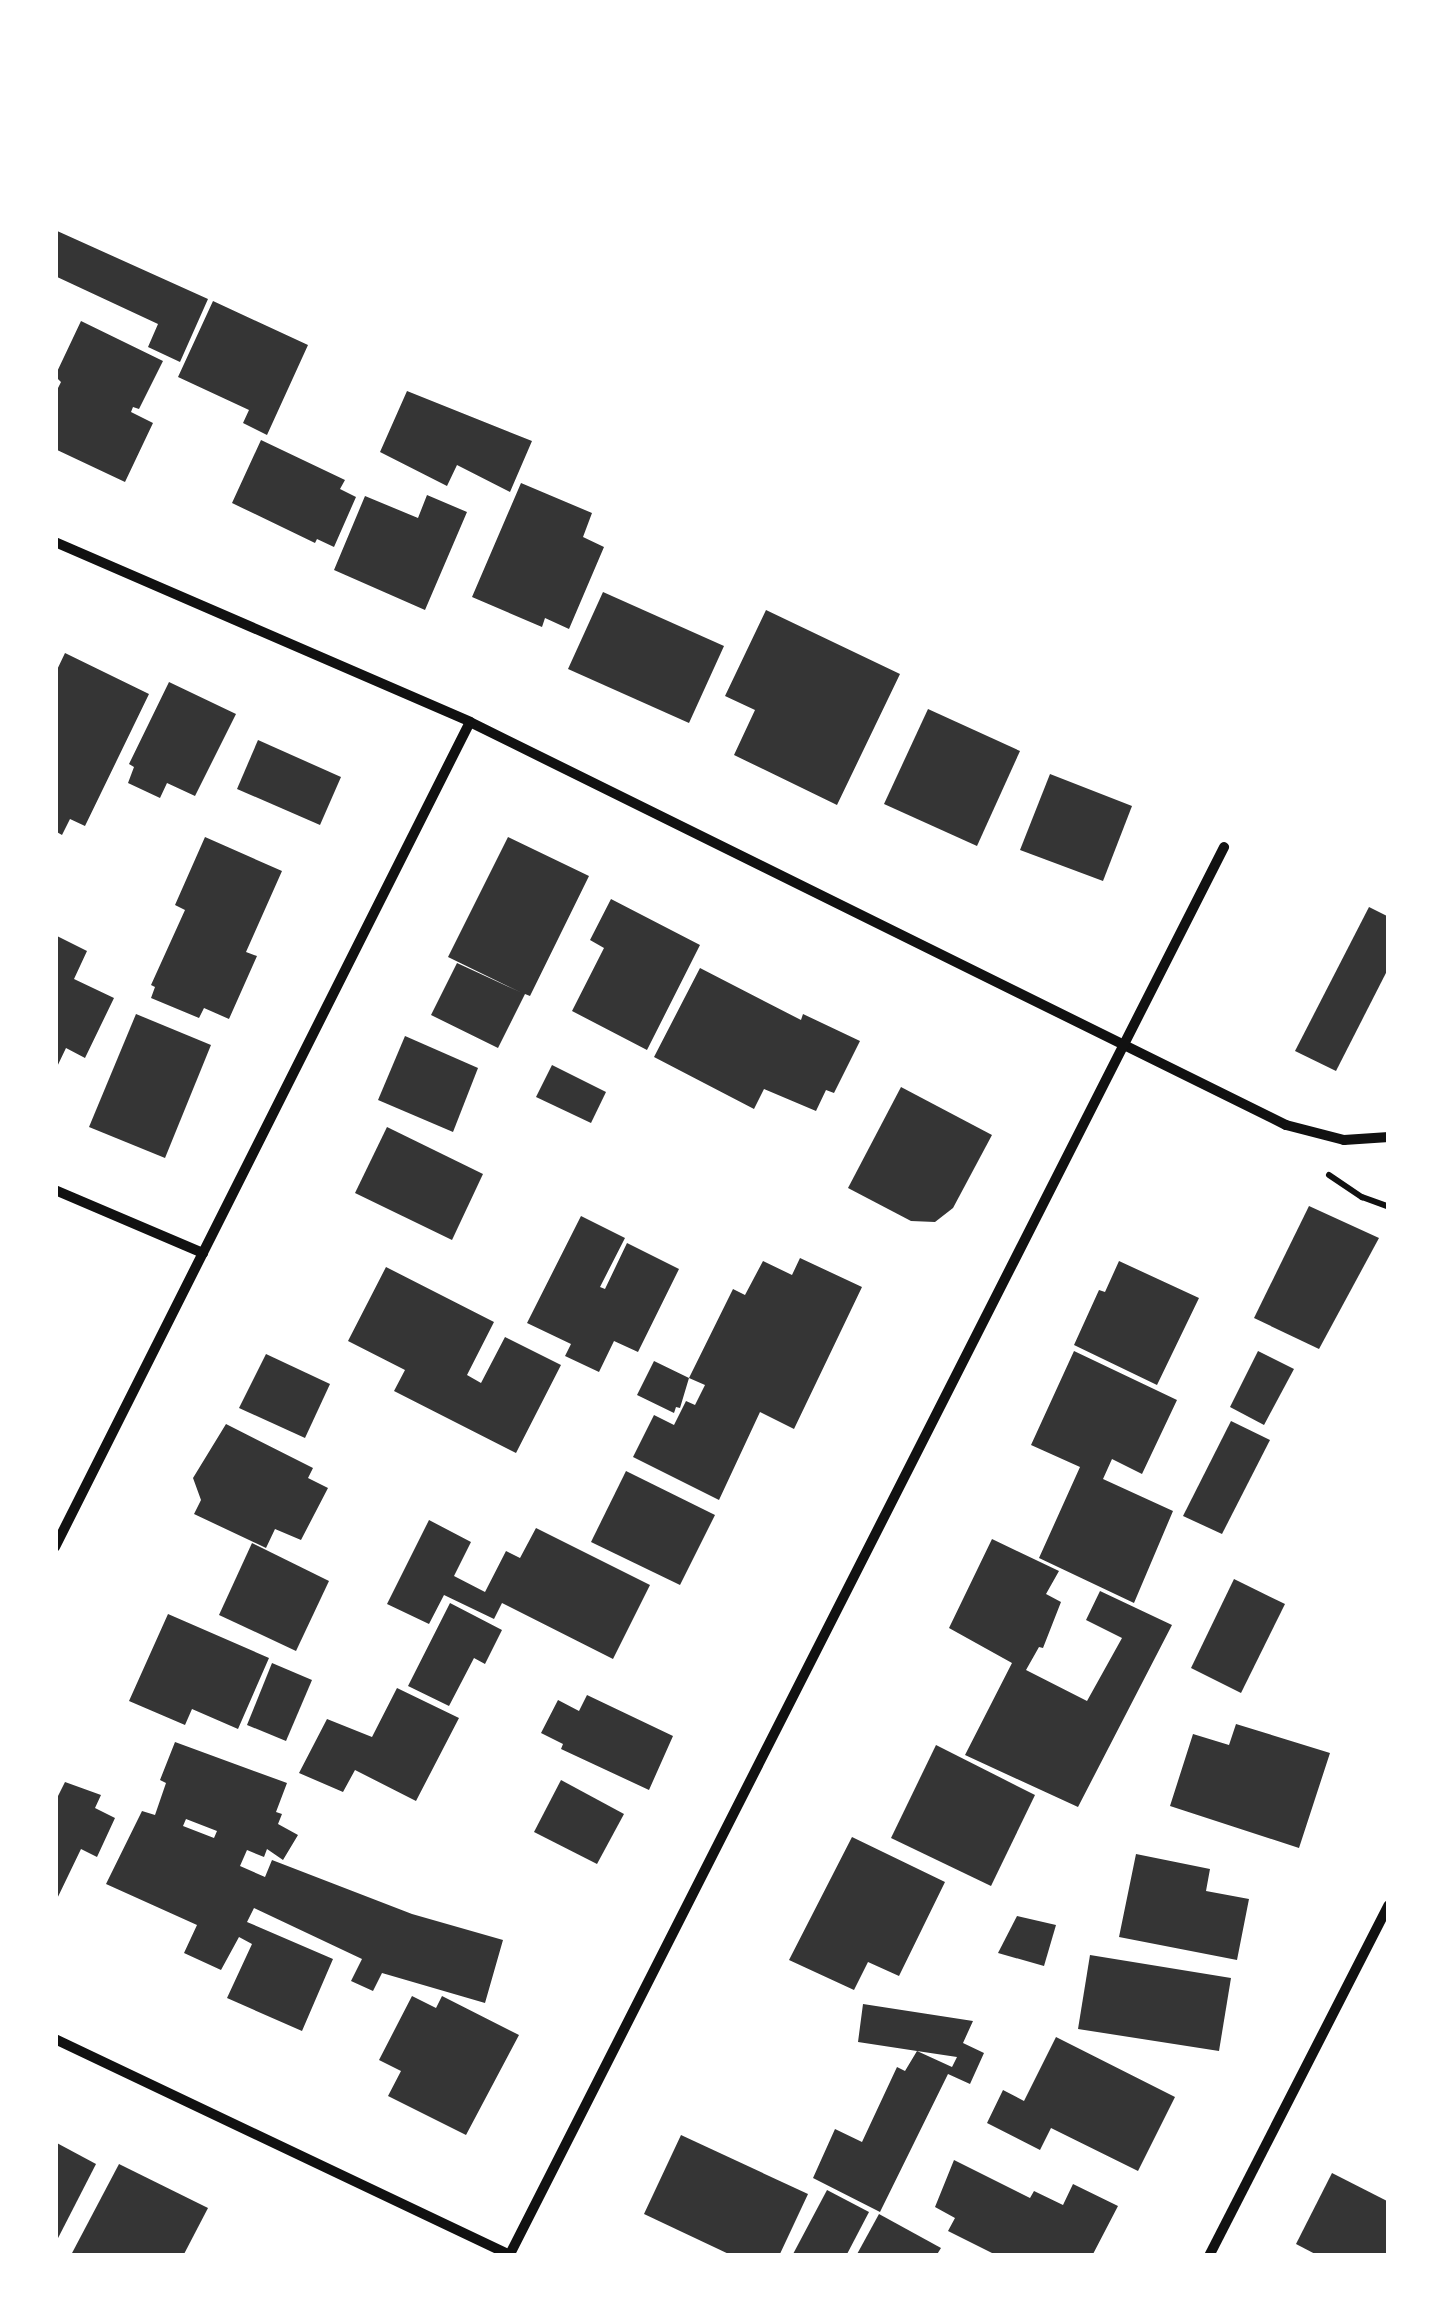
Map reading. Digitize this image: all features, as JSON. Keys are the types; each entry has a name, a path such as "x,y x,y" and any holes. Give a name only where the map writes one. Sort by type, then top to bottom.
{"street":[{"path":"55,542 470,722 1286,1125 1344,1140 1389,1138"},
{"path":"55,1547 470,722"},
{"path":"55,2038 511,2256 1224,846"},
{"path":"55,1190 203,1253"},
{"path":"1209,2256 1389,1904"}],"building":[{"path":"55,230 208,299 180,362 148,347 158,324 55,276"},
{"path":"213,301 308,345 267,435 243,423 249,410 178,377"},
{"path":"81,321 163,361 139,409 133,407 131,412 153,423 125,482 55,449 55,394 61,382 55,376"},
{"path":"407,391 532,441 510,492 457,465 447,486 380,452"},
{"path":"261,440 345,480 340,489 356,497 334,547 317,539 315,543 232,503"},
{"path":"521,483 592,513 583,537 604,547 569,629 545,618 542,627 472,597"},
{"path":"427,495 467,512 425,610 334,570 365,496 418,518"},
{"path":"603,592 724,646 689,723 568,669"},
{"path":"766,610 900,674 837,805 734,755 755,710 725,696"},
{"path":"65,653 149,694 85,826 70,819 62,835 55,831 55,674"},
{"path":"169,682 236,714 195,796 167,783 160,798 128,783 134,767 129,764"},
{"path":"928,709 1020,751 977,846 884,804"},
{"path":"258,740 341,777 320,825 237,789"},
{"path":"1050,774 1132,806 1103,881 1020,850"},
{"path":"205,837 282,871 246,952 257,956 229,1019 204,1008 199,1018 151,998 155,987 151,985 185,910 175,905"},
{"path":"508,837 589,876 530,996 525,994 498,1048 431,1015 457,963 520,992 448,957"},
{"path":"611,899 700,945 647,1050 572,1011 604,948 590,940"},
{"path":"1369,907 1389,917 1389,967 1336,1071 1295,1051"},
{"path":"55,935 87,951 74,979 114,998 85,1058 66,1048 55,1071"},
{"path":"700,968 801,1020 803,1014 860,1041 834,1093 826,1090 816,1111 764,1089 754,1109 654,1057"},
{"path":"136,1014 211,1045 165,1158 89,1127"},
{"path":"405,1036 478,1068 453,1132 378,1100"},
{"path":"552,1065 606,1092 591,1123 536,1097"},
{"path":"901,1087 992,1135 953,1208 935,1222 911,1221 848,1188"},
{"path":"387,1127 483,1174 452,1240 355,1193"},
{"path":"1309,1206 1379,1238 1319,1349 1254,1318"},
{"path":"581,1216 625,1238 600,1287 605,1289 627,1243 679,1269 638,1352 614,1341 599,1372 565,1356 571,1344 527,1323"},
{"path":"800,1258 862,1287 794,1429 760,1412 719,1500 633,1457 654,1415 674,1425 686,1401 695,1405 705,1385 689,1378 733,1289 745,1295 763,1261 792,1275"},
{"path":"1119,1261 1199,1298 1157,1385 1074,1345 1099,1290 1105,1292"},
{"path":"386,1267 494,1322 467,1375 481,1383 505,1337 561,1365 516,1453 394,1391 405,1370 348,1341"},
{"path":"1074,1351 1177,1400 1142,1474 1112,1459 1103,1479 1173,1511 1134,1603 1039,1558 1080,1467 1031,1445"},
{"path":"1258,1351 1294,1369 1264,1425 1230,1407"},
{"path":"266,1354 330,1384 305,1438 239,1408"},
{"path":"654,1361 689,1378 680,1408 676,1407 674,1413 637,1395"},
{"path":"1231,1421 1270,1440 1222,1534 1183,1516"},
{"path":"226,1424 313,1468 308,1478 328,1488 301,1540 275,1529 266,1548 194,1514 201,1500 193,1478"},
{"path":"626,1471 715,1515 680,1585 591,1542"},
{"path":"429,1520 471,1542 454,1576 485,1592 506,1551 520,1558 536,1528 650,1585 613,1659 502,1603 494,1619 444,1595 429,1624 387,1604"},
{"path":"992,1539 1059,1571 1046,1594 1061,1602 1043,1648 1039,1647 1026,1670 1087,1701 1122,1638 1086,1620 1100,1591 1172,1625 1078,1807 965,1755 1012,1663 949,1628"},
{"path":"252,1543 329,1581 296,1651 219,1615"},
{"path":"1234,1579 1285,1604 1241,1693 1191,1668"},
{"path":"450,1603 502,1630 485,1664 474,1658 449,1706 408,1686"},
{"path":"168,1614 269,1658 238,1729 192,1709 185,1725 129,1701"},
{"path":"272,1663 312,1680 286,1741 247,1725"},
{"path":"397,1688 459,1718 416,1801 355,1770 343,1792 299,1773 327,1719 372,1737"},
{"path":"587,1695 673,1736 649,1790 561,1749 563,1744 541,1733 558,1700 579,1711"},
{"path":"1236,1724 1330,1753 1299,1848 1170,1806 1193,1734 1229,1745"},
{"path":"175,1742 287,1783 276,1812 282,1814 278,1824 298,1835 283,1860 267,1849 264,1857 247,1850 240,1866 265,1877 272,1860 412,1914 503,1940 485,2003 382,1973 373,1991 351,1981 362,1959 254,1908 247,1922 333,1959 302,2031 227,1998 252,1944 239,1937 221,1970 184,1953 197,1925 106,1884 142,1811 155,1815 166,1783 160,1780","holes":["186,1819 217,1831 214,1838 183,1826"]},
{"path":"936,1745 1035,1795 991,1886 891,1838"},
{"path":"561,1780 624,1814 597,1864 534,1832"},
{"path":"65,1782 101,1795 95,1808 115,1818 97,1857 81,1849 55,1903 55,1802"},
{"path":"852,1837 945,1882 899,1976 868,1962 854,1990 789,1960"},
{"path":"1136,1854 1210,1869 1206,1891 1249,1899 1237,1960 1119,1937"},
{"path":"1017,1916 1056,1925 1044,1966 998,1953"},
{"path":"1090,1955 1231,1978 1219,2051 1078,2029"},
{"path":"412,1996 436,2008 442,1996 519,2035 466,2135 388,2096 401,2071 379,2060"},
{"path":"863,2004 973,2021 963,2043 984,2053 970,2084 948,2074 880,2212 813,2178 835,2129 862,2142 897,2067 905,2071 917,2051 858,2042","holes":["917,2051 957,2057 952,2067"]},
{"path":"1056,2037 1175,2097 1138,2171 1051,2128 1040,2150 987,2123 1003,2090 1024,2101"},
{"path":"681,2135 808,2194 779,2256 733,2256 644,2214"},
{"path":"55,2142 96,2164 55,2244"},
{"path":"954,2160 1030,2198 1034,2191 1063,2205 1073,2184 1118,2206 1092,2256 998,2256 948,2231 955,2218 935,2207"},
{"path":"119,2164 208,2208 183,2256 71,2255"},
{"path":"1332,2173 1389,2202 1389,2256 1319,2256 1296,2244"},
{"path":"827,2190 869,2212 846,2256 792,2256"},
{"path":"879,2214 941,2248 936,2256 856,2256"}]}
